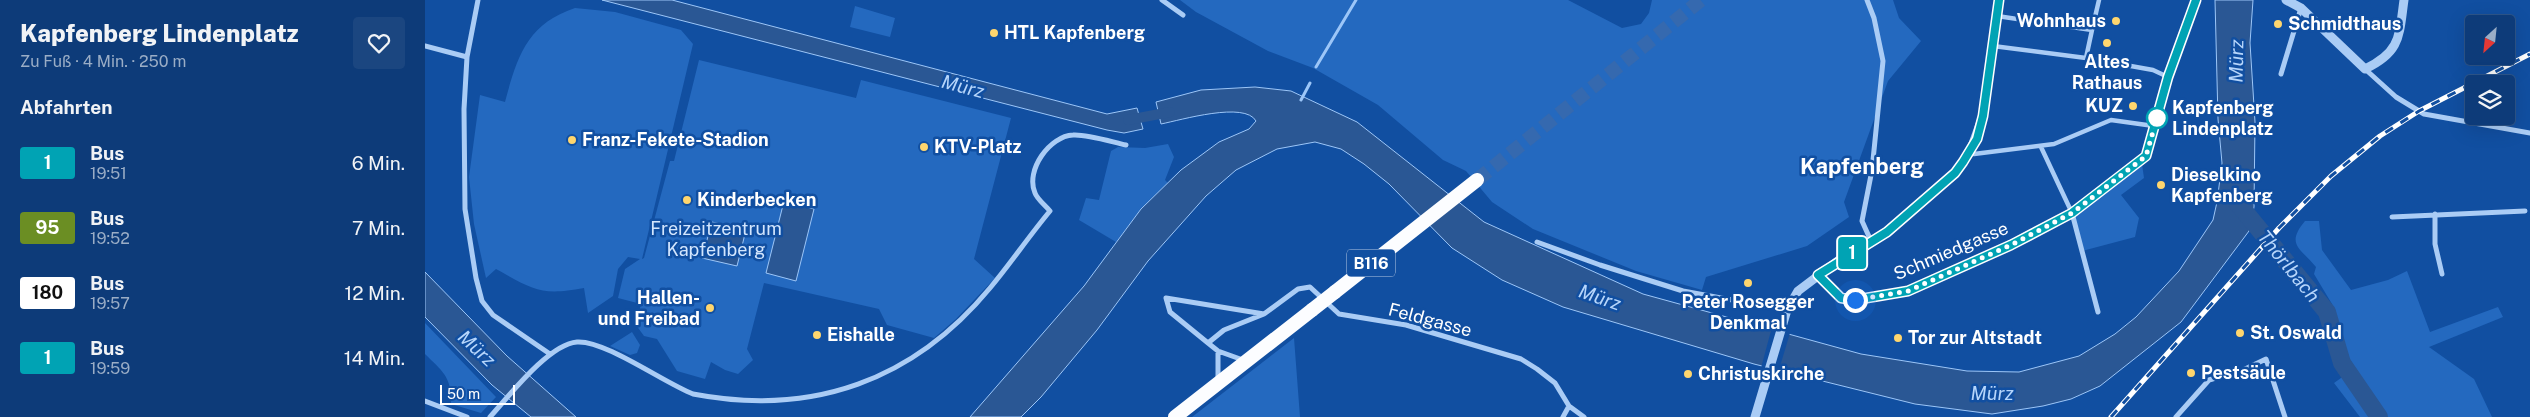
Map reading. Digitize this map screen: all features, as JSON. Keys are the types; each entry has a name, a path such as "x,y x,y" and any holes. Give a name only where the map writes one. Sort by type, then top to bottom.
{"highway":[{"name":"B116","path":"1175,417 1477,180"}],"street":[{"path":"478,0 467,57 464,109 465,209 482,301 493,315 549,354"},
{"path":"1162,0 1183,15"},
{"path":"1867,0 1874,18 1883,61 1872,170 1862,221 1871,241"},
{"path":"1755,417 1787,310 1798,291 1818,275 1887,232 1955,173 1970,152 1983,116 1999,0"},
{"path":"2086,58 2099,0"},
{"path":"2072,213 2146,156 2168,77 2196,0"},
{"path":"2286,0 2301,8 2396,97 2425,114 2530,133"},
{"path":"2365,69 2381,61 2394,48 2399,33 2404,0"},
{"path":"2281,74 2301,8"},
{"path":"1997,16 2092,28"},
{"path":"425,46 467,57"},
{"path":"1993,46 2086,58 2092,61 2153,70 2168,77"},
{"path":"1970,152 1974,154 2041,147 2068,140 2091,126 2111,120 2154,126"},
{"path":"886,379 916,359 956,325 990,288 1050,210 1035,193 1033,179 1035,167 1049,147 1073,135 1126,145"},
{"path":"2041,147 2072,213 2098,312"},
{"path":"2392,217 2525,211"},
{"name":"Schmiedgasse","path":"1818,275 1841,298 1855,300 1908,291 2011,245 2072,213"},
{"path":"2435,214 2435,244 2442,274"},
{"path":"1537,242 1600,265 1683,291 1787,310"},
{"name":"Feldgasse","path":"1208,343 1223,330 1264,314 1299,289 1310,288 1339,314 1406,325 1521,360 1537,369 1555,383 1569,406 1584,417"},
{"path":"1252,358 1218,351 1170,312 1166,298 1264,314"},
{"path":"490,417 549,354 577,342 600,346 685,391 724,405"},
{"path":"1218,351 1218,385"},
{"path":"2176,417 2209,380 2243,370 2266,359 2285,417"},
{"path":"425,401 467,417"},
{"path":"1563,417 1569,406"}],"green space":[{"path":"1180,0 1568,0 1622,28 1641,24 1649,13 1652,0 1893,0 1899,18 1921,41 1888,81 1844,202 1849,217 1807,246 1706,277 1702,290 1636,271 1533,229 1492,202 1466,171 1443,160 1378,105 1313,68 1268,51 1196,12"},
{"path":"855,6 895,18 890,37 850,27"},
{"name":"Freizeitzentrum Kapfenberg","path":"575,8 615,12 681,30 693,44 642,259 644,258 670,161 674,161 699,60 856,98 861,80 1011,118 974,259 995,278 956,319 934,338 887,325 879,309 764,283 747,349 753,360 738,374 725,370 711,362 705,379 677,371 657,339 644,336 636,325 641,304 618,298 625,269 640,259 628,257 618,269 613,296 588,313 584,288 547,291 529,286 496,269 486,278 474,224 469,177 480,95 505,102 514,71 526,44 545,23"},
{"path":"1168,144 1174,157 1165,180 1168,183 1141,209 1116,242 1079,220 1086,198 1099,200 1111,151 1118,147 1145,148"},
{"path":"2142,164 2144,178 2121,195 2139,218 2135,237 2082,251 2072,219"},
{"path":"2305,221 2319,221 2322,250 2351,290 2388,280 2407,271 2430,332 2498,307 2503,317 2429,347 2474,379 2492,417 2360,417 2334,383 2355,368 2345,351 2332,304 2314,274 2316,267 2297,245 2296,235"},
{"path":"425,323 496,397 481,413 451,404 448,381 425,354"},
{"path":"632,332 640,345 637,353 630,355 610,346"},
{"path":"1294,338 1300,417 1192,417"}],"water":[{"name":"Mürz","path":"602,0 672,0 1107,114 1137,108 1143,129 1124,133 1107,130"},
{"path":"2215,0 2253,0 2250,43 2255,122 2254,207 2249,231 2181,322 2100,386 2071,399 2043,406 1992,414 1915,404 1754,364 1563,307 1502,280 1452,248 1389,184 1364,164 1341,149 1315,142 1277,149 1236,170 1206,196 1148,261 1097,330 1041,397 1021,417 970,417 1084,286 1141,209 1181,170 1219,142 1249,129 1256,121 1250,115 1239,112 1226,112 1161,124 1156,102 1201,90 1255,87 1291,91 1357,122 1484,222 1643,294 1861,354 1967,371 2019,372 2079,356 2115,334 2136,317 2179,271 2213,220 2222,163 2218,119"},
{"path":"784,201 814,209 796,281 766,273"},
{"path":"712,222 746,230 737,266 702,258"},
{"name":"Mürz","path":"425,272 507,356 576,417 531,417 492,385 425,317"}],"pier":[{"path":"1772,327 1790,333 1778,373 1761,368"}],"waterway":[{"path":"1316,67 1356,0"},
{"path":"1301,100 1310,83"},
{"name":"Mürz","path":"1128,120 1170,112"},
{"name":"Thörlbach","path":"2236,201 2327,312 2342,363 2379,417"}],"tunnel":[{"path":"1477,180 1701,0"}],"railway":[{"path":"2111,417 2279,228 2331,176 2380,136 2419,111 2530,54"}],"bus line":[{"name":"1","path":"1999,0 1988,88 1977,139 1955,173 1887,232 1839,260 1818,275 1841,298 1855,300 1908,291 2011,245 2072,213 2146,156 2168,77 2196,0"}],"place":[{"name":"Wohnhaus","path":"2116,21"},
{"name":"Schmidthaus","path":"2278,24"},
{"name":"HTL Kapfenberg","path":"994,33"},
{"name":"Altes Rathaus","path":"2107,43"},
{"name":"KUZ","path":"2133,106"},
{"name":"Kapfenberg Lindenplatz","path":"2157,118"},
{"name":"Franz-Fekete-Stadion","path":"572,140"},
{"name":"KTV-Platz","path":"924,147"},
{"name":"Dieselkino Kapfenberg","path":"2161,185"},
{"name":"Kinderbecken","path":"687,200"},
{"name":"Peter Rosegger Denkmal","path":"1748,283"},
{"name":"Hallen- und Freibad","path":"710,308"},
{"name":"St. Oswald","path":"2240,333"},
{"name":"Eishalle","path":"817,335"},
{"name":"Tor zur Altstadt","path":"1898,338"},
{"name":"Pestsäule","path":"2191,373"},
{"name":"Christuskirche","path":"1688,374"}],"district":[{"name":"Kapfenberg","path":"1862,166"}],"route":[{"path":"1855,300 1908,291 2011,245 2072,213 2146,156 2157,116 2157,118"}]}
